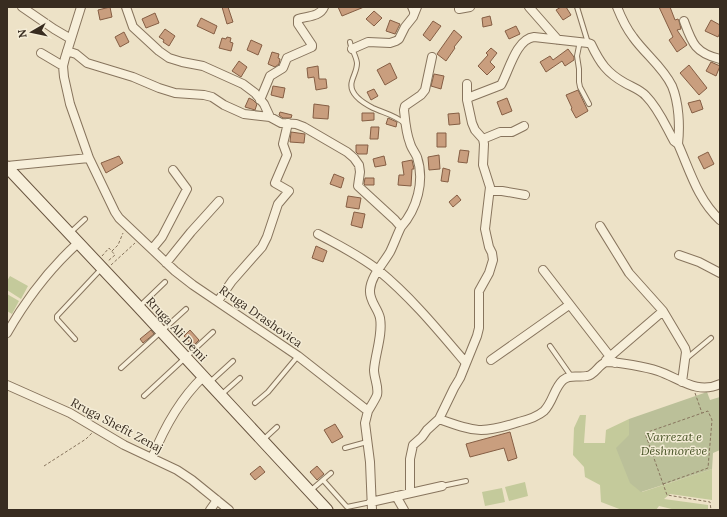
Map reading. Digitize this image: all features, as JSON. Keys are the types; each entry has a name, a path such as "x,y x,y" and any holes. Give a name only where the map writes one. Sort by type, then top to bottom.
{"main road":[{"name":"Rruga Ali Demi","path":"7,167 69,234 104,264 139,307 327,510"}],"street":[{"path":"22,7 54,29 71,38"},
{"path":"41,53 63,66 82,7"},
{"path":"126,7 133,27 159,50 170,58 203,66 222,73 243,84 255,93 270,117"},
{"path":"260,100 270,76 283,68 287,58 312,47 298,24 298,19 319,14 324,7"},
{"path":"351,46 368,42 396,41 399,39 405,27 413,17 417,7"},
{"path":"459,9 470,7"},
{"path":"529,7 558,40"},
{"path":"617,7 633,38 660,68 671,85 675,96 678,144 700,195 707,206 720,220"},
{"path":"684,21 692,41 699,50 720,59"},
{"path":"467,100 470,97 501,85 514,55 526,40 534,37 584,42 591,44 599,61 606,69 624,83 646,95 674,142 678,144"},
{"path":"67,51 76,54 87,63 133,77 159,88 175,93 212,97 224,105 244,114 270,117 281,123 296,124 304,127 347,152 354,158 359,166 360,172 358,186 401,227"},
{"path":"432,57 425,90 421,95 405,106 404,116 407,133 410,144 417,158 420,183 418,196 408,219 401,227 391,250 371,284 370,298 377,309 380,322 374,375 377,396 368,411 365,423 370,462 371,506 396,496 442,486"},
{"name":"Rruga Drashovica","path":"63,66 70,104 89,158 115,212 127,226 141,237 166,263 193,285 298,356 368,411"},
{"path":"410,493 410,459 413,445 440,419 460,378 479,328 478,291 489,273 493,260 485,229 490,191 483,165 483,139 475,130 472,123 467,100 466,84"},
{"path":"218,301 232,281 262,247 278,204 289,191 276,183 287,155 283,144 288,123"},
{"path":"483,139 500,132 512,132 524,126"},
{"path":"7,167 89,158"},
{"path":"152,249 162,237 187,189 172,170"},
{"path":"490,191 502,191 525,195"},
{"path":"166,263 218,201"},
{"path":"600,226 629,273 663,311 685,348 682,382"},
{"path":"318,234 355,254 378,270 414,303 466,363"},
{"path":"7,333 10,323 36,286 78,243"},
{"path":"679,255 699,262 720,274"},
{"path":"543,270 612,360 659,371 682,382 707,389 720,384"},
{"path":"491,360 569,305"},
{"path":"440,419 476,431 498,429 536,416 543,412 548,406 559,384 563,380 571,376 588,376 603,363 612,360 663,311"},
{"path":"152,458 174,413 186,396 206,380"},
{"name":"Rruga Shefit Zenaj","path":"7,385 70,413 124,445 152,458 192,480 229,510"},
{"path":"396,496 404,510"},
{"path":"210,510 217,500"}],"lane":[{"path":"410,7 413,17"},
{"path":"577,7 584,42 577,56 579,82 580,88 589,104"},
{"path":"351,46 356,58 357,68 352,86 358,98 366,105 395,116 406,124"},
{"path":"69,234 85,219"},
{"path":"75,339 57,319 57,316 104,264"},
{"path":"139,307 165,282"},
{"path":"122,368 186,309"},
{"path":"144,396 213,332"},
{"path":"685,359 711,338"},
{"path":"550,346 571,376"},
{"path":"255,403 268,392 298,356"},
{"path":"206,380 233,361"},
{"path":"221,395 240,378"},
{"path":"262,440 277,427"},
{"path":"345,448 367,442"},
{"path":"310,491 331,473"},
{"path":"323,480 347,507 371,506"},
{"path":"442,486 466,481"}],"path":[{"path":"112,251 118,245 127,226"},
{"path":"104,264 141,237"},
{"path":"109,248 115,255 104,264 109,248"},
{"path":"692,385 702,413"},
{"path":"663,484 708,468 712,420 708,411 646,433 663,484 667,495 710,502 711,510"},
{"path":"44,466 86,439 96,428"}],"green space":[{"path":"10,276 28,286 21,299 7,290 7,281"},
{"path":"7,294 19,301 12,314 7,311"},
{"name":"Varrezat e Dëshmorëve","path":"707,392 710,400 720,397 720,450 713,453 712,469 641,492 630,483 616,448 629,435 629,419"},
{"path":"580,415 586,415 584,443 605,443 606,430 629,419 629,435 642,492 712,469 712,500 670,494 664,499 708,505 708,510 676,510 659,506 656,510 622,510 601,502 600,485 585,477 584,467 573,455 574,428"},
{"path":"525,482 528,496 509,501 505,487"},
{"path":"502,488 505,502 485,506 482,492"}],"building":[{"path":"110,7 112,17 100,20 98,10"},
{"path":"222,7 228,7 233,22 227,24"},
{"path":"338,7 364,7 342,16"},
{"path":"561,7 566,7 571,15 563,20 556,10"},
{"path":"659,7 670,7 675,20 678,19 679,21 681,29 677,30 687,45 677,52 669,40 673,37"},
{"path":"374,11 382,18 374,26 366,19"},
{"path":"155,13 159,23 146,28 142,19"},
{"path":"490,16 492,25 483,27 482,18"},
{"path":"201,18 217,26 214,34 197,26"},
{"path":"390,20 400,24 395,34 386,31"},
{"path":"711,20 720,25 720,33 718,37 705,31"},
{"path":"433,21 441,26 430,41 423,35"},
{"path":"516,26 520,34 509,39 505,31"},
{"path":"165,29 175,36 169,46 159,37"},
{"path":"454,30 462,37 446,61 437,54"},
{"path":"124,32 129,42 120,47 115,37"},
{"path":"227,37 231,38 230,42 233,43 231,51 219,48 222,38 226,39"},
{"path":"251,40 262,45 258,55 247,50"},
{"path":"491,48 497,53 490,62 495,67 487,75 478,66 488,55 486,53"},
{"path":"568,49 574,57 574,60 565,66 562,61 546,72 540,62 550,56 553,60"},
{"path":"272,52 279,54 278,58 280,59 279,64 275,67 268,64"},
{"path":"239,61 247,67 241,77 232,71"},
{"path":"711,62 720,66 716,76 706,71"},
{"path":"390,63 397,78 385,85 377,70"},
{"path":"689,65 707,88 699,95 680,73"},
{"path":"318,66 319,79 326,79 327,88 316,90 314,77 308,78 307,68"},
{"path":"434,74 444,76 441,89 431,86"},
{"path":"273,86 285,88 283,98 271,95"},
{"path":"374,89 378,96 371,100 367,92"},
{"path":"578,90 588,111 576,118 566,95"},
{"path":"249,98 257,104 255,110 245,107"},
{"path":"507,98 512,111 502,115 497,102"},
{"path":"700,100 703,109 692,113 688,103"},
{"path":"314,104 329,106 328,119 313,118"},
{"path":"280,112 292,115 291,118 283,118 279,115"},
{"path":"362,113 374,113 374,120 362,121"},
{"path":"459,113 460,124 449,125 448,114"},
{"path":"388,118 397,122 396,127 386,124"},
{"path":"371,127 379,127 378,139 370,139"},
{"path":"291,132 305,134 304,143 290,142"},
{"path":"437,133 446,133 446,147 437,147"},
{"path":"356,145 368,145 367,154 358,154 356,152"},
{"path":"460,150 469,151 467,163 458,162"},
{"path":"708,152 714,164 704,169 698,157"},
{"path":"439,155 440,169 429,170 428,157"},
{"path":"119,156 123,163 106,173 101,163"},
{"path":"384,156 386,165 375,167 373,159"},
{"path":"412,160 414,169 412,169 411,186 398,185 399,175 404,175 402,162"},
{"path":"443,168 450,170 448,182 441,181"},
{"path":"334,174 344,178 341,188 330,184"},
{"path":"365,178 374,178 374,185 365,185"},
{"path":"457,195 461,200 453,207 449,202"},
{"path":"348,196 361,198 359,209 346,207"},
{"path":"354,212 365,214 362,228 351,225"},
{"path":"316,246 327,251 323,262 312,258"},
{"path":"151,330 154,334 143,343 140,339"},
{"path":"190,330 199,340 193,346 184,336"},
{"path":"335,424 343,437 332,443 324,430"},
{"path":"510,432 517,458 508,461 504,448 470,457 466,444"},
{"path":"260,466 265,472 255,480 250,474"},
{"path":"317,466 324,474 317,480 310,472"}]}
